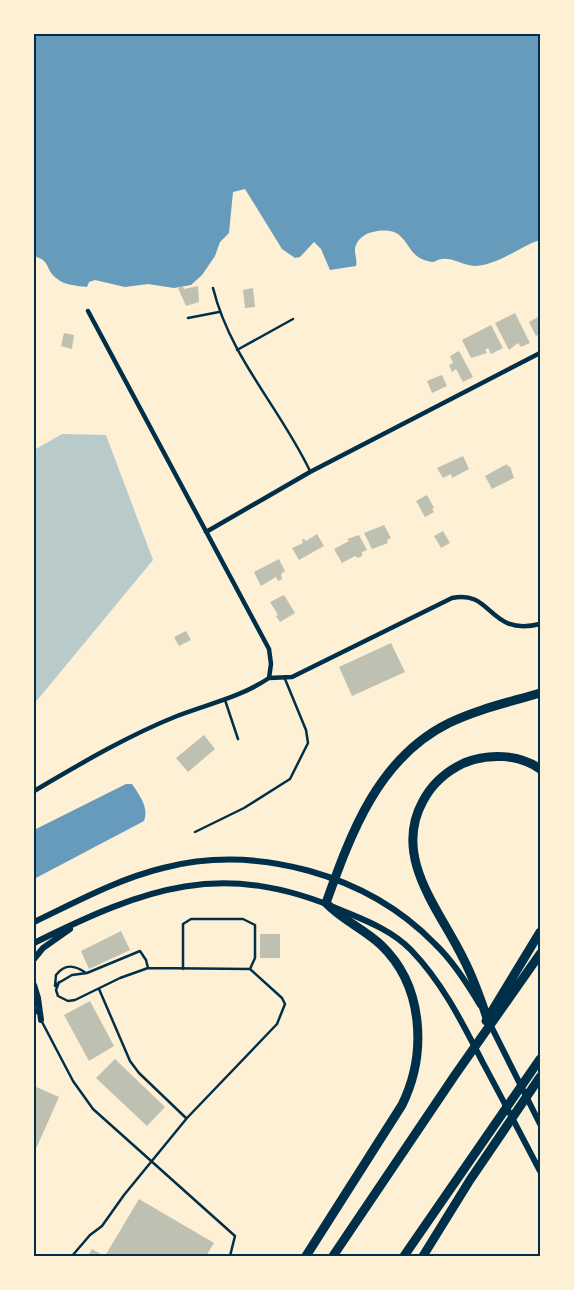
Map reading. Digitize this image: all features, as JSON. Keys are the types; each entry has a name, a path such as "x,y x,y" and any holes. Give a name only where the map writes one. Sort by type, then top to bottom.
{"highway":[{"path":"306,1256 402,1104 412,1080 418,1040 417,1016 412,996 392,958 376,941 338,916 326,903 334,879 375,790 386,774 414,744 466,715 540,693"},
{"path":"487,1018 464,958 426,890 416,864 412,844 413,825 421,804 430,789 446,774 463,764 481,758 510,758 529,762 540,769"},
{"path":"455,1075 499,997 540,932"},
{"path":"333,1256 455,1075 540,954"},
{"path":"404,1256 540,1059"},
{"path":"423,1256 540,1077"}],"main road":[{"path":"34,922 143,873 186,863 253,860 294,866 334,879 381,901 424,932 451,962 487,1018 540,1124"},
{"path":"34,943 114,905 144,895 190,885 233,884 275,889 326,903 392,934 406,944 422,963 458,1015 540,1172"},
{"path":"34,959 43,948 79,922"},
{"path":"34,985 41,1020"}],"street":[{"path":"88,311 270,649 271,664 269,678"},
{"path":"206,532 310,472 540,353"},
{"path":"34,791 96,755 176,716 225,700 255,687 269,678 285,679 363,643 452,598 462,596 480,602 497,618 515,627 540,624"}],"lane":[{"path":"213,288 219,312 237,350 299,448 310,472"},
{"path":"188,318 219,312"},
{"path":"237,350 293,319"},
{"path":"195,832 244,808 290,780 308,743 306,730 285,679"},
{"path":"225,700 238,739"},
{"path":"183,969 183,924 191,919 243,918 255,925 255,958 250,969"},
{"path":"55,985 72,974 87,973 140,951 146,960 148,968"},
{"path":"72,1256 85,1240 102,1226 187,1118 277,1024 285,1004 282,998 250,969 148,968 75,1000 68,1001 58,996 55,985 56,975 64,967 71,966 87,973"},
{"path":"56,990 59,982"},
{"path":"99,989 130,1061 139,1073 187,1118"},
{"path":"34,1005 82,1096 93,1109 235,1236 230,1256"},
{"path":"34,1023 41,1020"}],"shaded area":[{"path":"62,434 106,435 153,560 34,704 34,450"}],"water":[{"path":"34,34 540,34 540,240 500,259 475,266 449,259 434,262 423,260 395,233 386,231 373,232 368,233 357,243 355,249 356,266 330,270 321,249 314,242 300,257 295,258 282,249 245,189 233,192 229,233 220,242 215,256 202,275 191,285 174,288 148,284 125,287 95,280 89,282 87,287 63,282 53,275 43,260 34,256"},
{"path":"126,784 132,784 145,806 144,821 34,879 34,830"}],"building":[{"path":"183,286 184,289 198,286 199,302 186,306 178,288"},
{"path":"253,288 255,307 245,308 243,290"},
{"path":"515,313 530,343 521,347 518,343 509,350 495,323"},
{"path":"540,316 540,334 536,336 529,322"},
{"path":"491,325 503,348 491,354 488,348 485,350 487,353 471,358 462,340"},
{"path":"64,333 74,335 72,349 61,346"},
{"path":"459,351 473,377 463,382 456,369 452,372 449,365 453,363 450,356"},
{"path":"442,375 447,386 432,393 427,381"},
{"path":"463,456 469,469 452,478 451,474 443,478 437,468"},
{"path":"507,464 508,467 510,466 514,478 492,489 485,476"},
{"path":"427,495 434,508 432,509 434,512 425,517 416,501"},
{"path":"384,525 391,538 387,540 388,543 372,549 364,533"},
{"path":"443,531 450,543 441,548 434,536"},
{"path":"317,534 324,546 299,560 292,548 303,543 302,540 306,541"},
{"path":"359,535 367,550 362,552 362,556 358,558 355,556 342,563 334,549 349,541 347,539"},
{"path":"279,559 285,571 281,574 282,579 278,581 276,577 261,586 254,572"},
{"path":"284,595 295,613 280,622 270,602"},
{"path":"186,631 191,640 179,646 174,637"},
{"path":"391,643 405,672 352,696 339,667"},
{"path":"204,735 215,749 188,772 176,758"},
{"path":"121,931 130,950 89,969 81,951"},
{"path":"260,934 280,934 280,958 260,958"},
{"path":"90,1001 114,1046 89,1061 64,1015"},
{"path":"115,1059 165,1107 147,1126 96,1078"},
{"path":"34,1086 59,1097 35,1151 34,1150"},
{"path":"139,1199 214,1243 206,1256 105,1256"},
{"path":"92,1249 104,1256 88,1256"}]}
